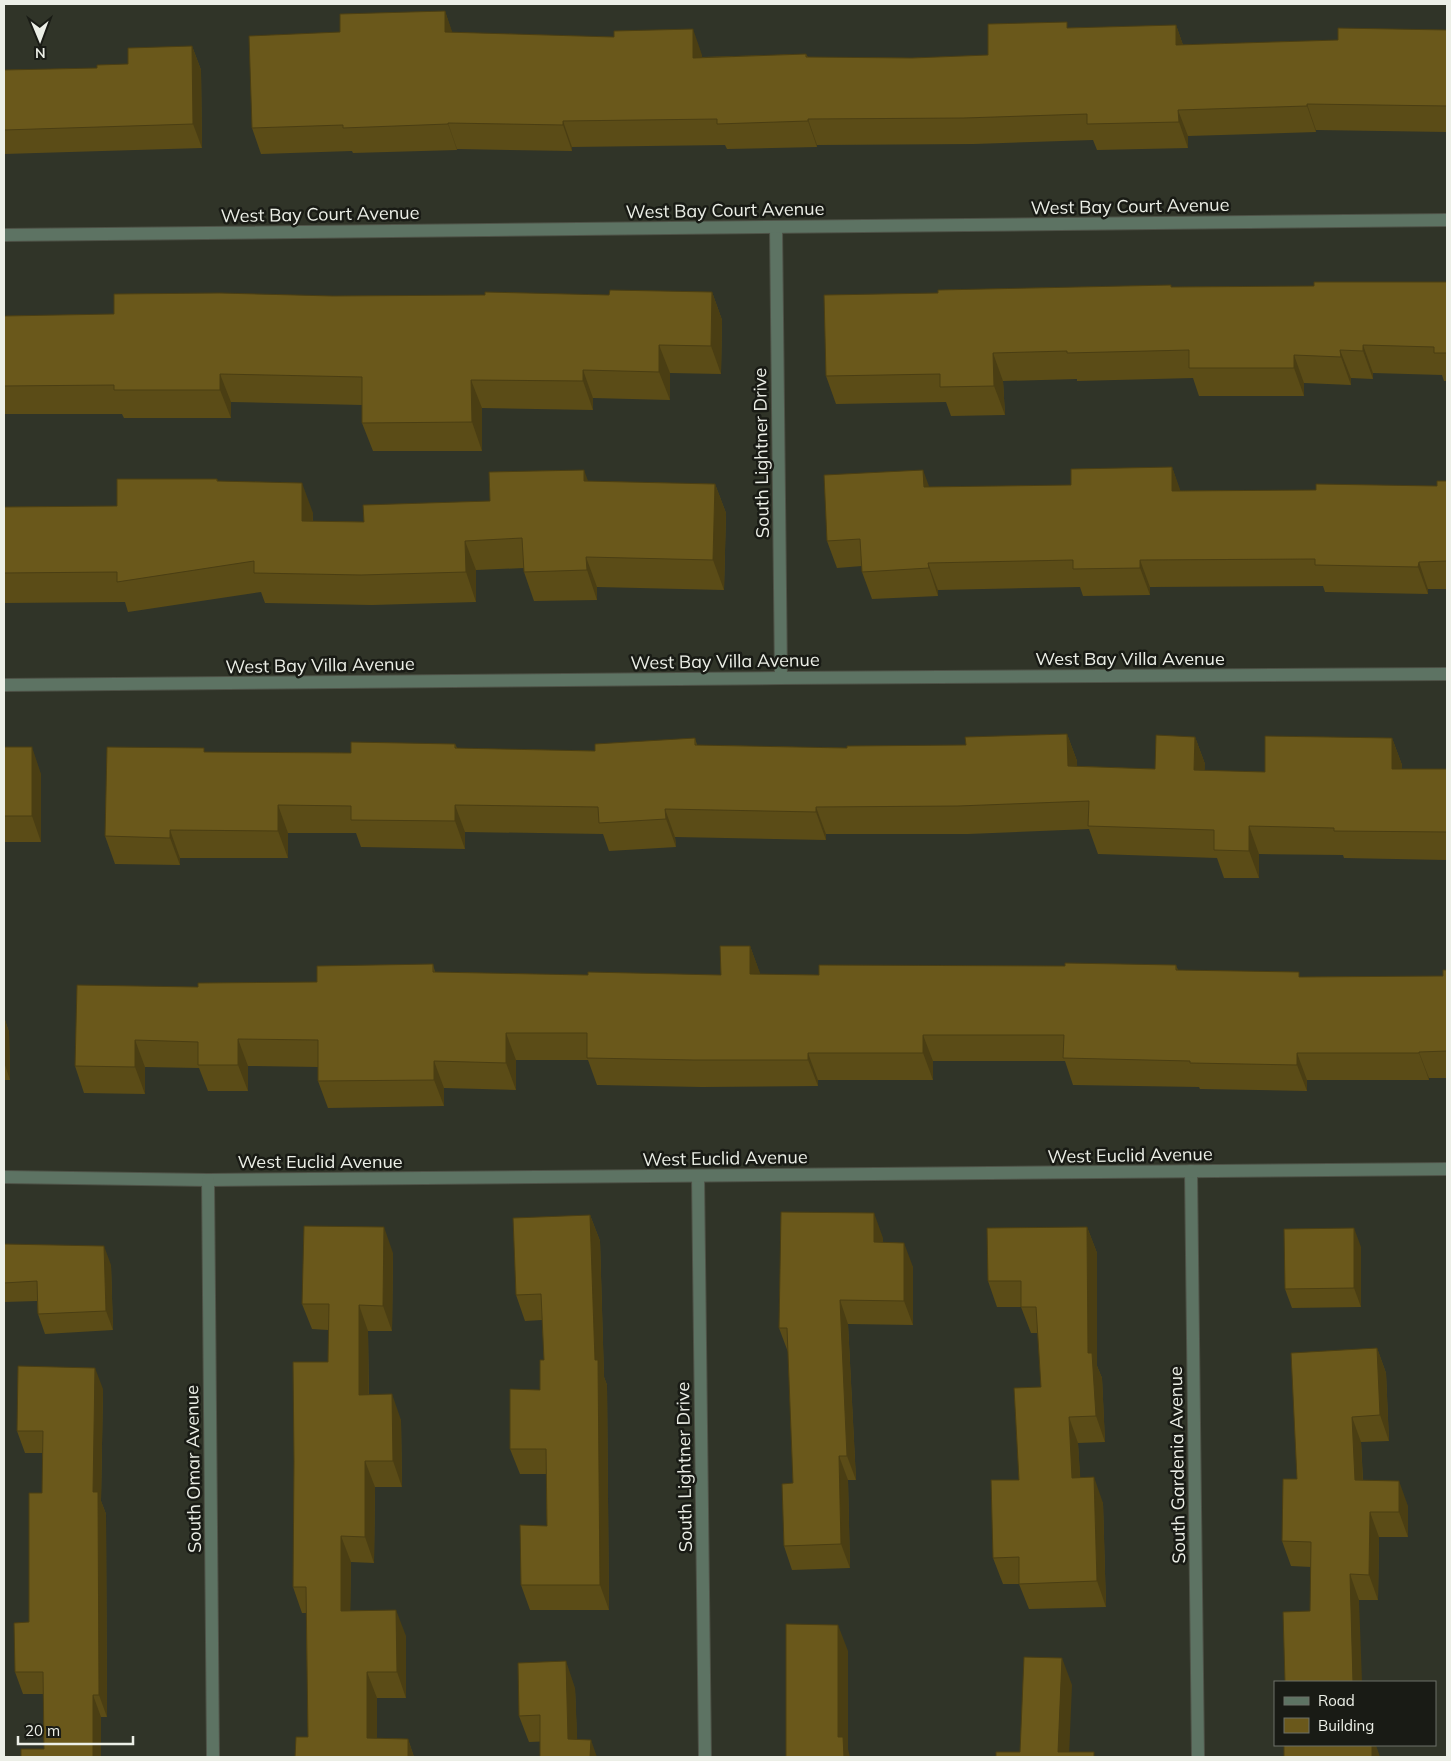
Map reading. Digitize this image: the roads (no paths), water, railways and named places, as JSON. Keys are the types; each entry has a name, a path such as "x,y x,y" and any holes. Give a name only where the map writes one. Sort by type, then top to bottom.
{"street":[{"name":"West Bay Court Avenue","path":"4,235 1447,220"},
{"name":"South Lightner Drive","path":"776,227 781,678"},
{"name":"West Bay Villa Avenue","path":"4,685 1447,674"},
{"name":"West Euclid Avenue","path":"4,1176 208,1180 1447,1169"},
{"name":"South Gardenia Avenue","path":"1191,1172 1198,1757"},
{"name":"South Lightner Drive","path":"698,1176 704,1757"},
{"name":"South Omar Avenue","path":"208,1180 214,1757"}]}
